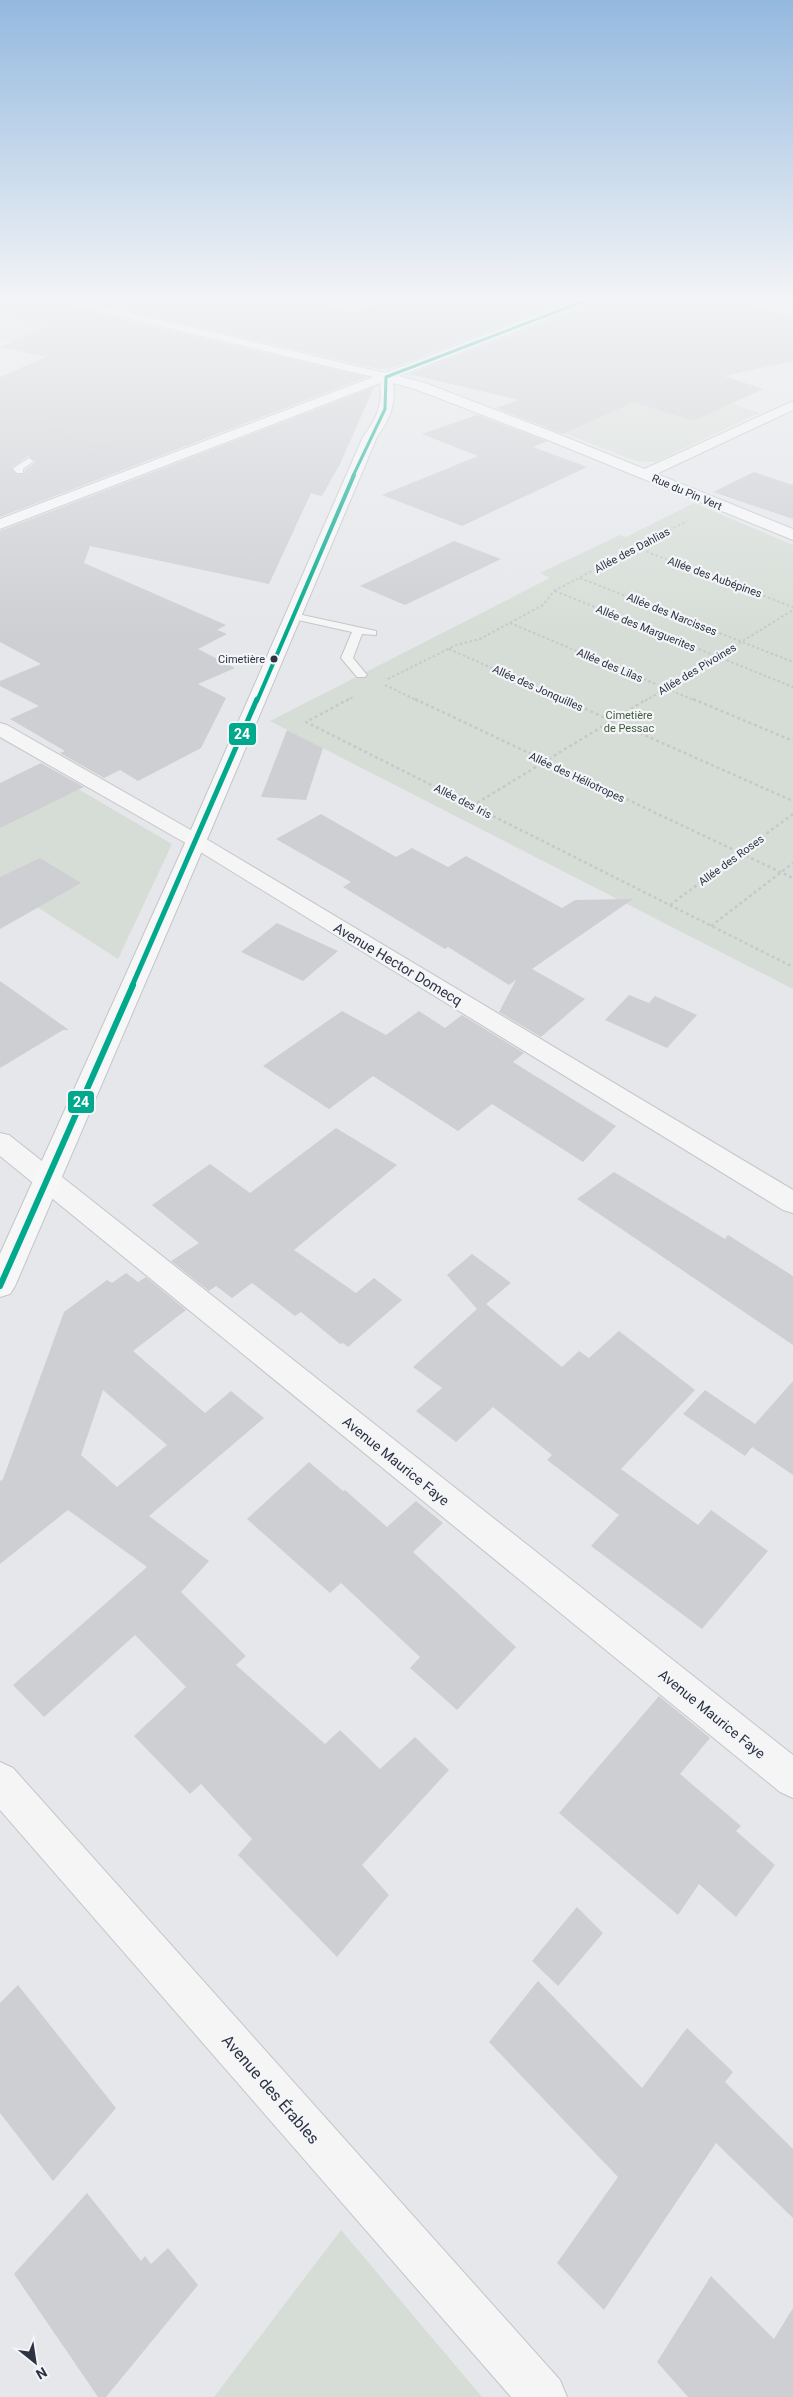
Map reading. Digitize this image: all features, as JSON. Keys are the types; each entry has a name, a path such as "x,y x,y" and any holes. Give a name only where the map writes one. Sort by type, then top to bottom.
{"street":[{"path":"0,524 295,412"},
{"path":"0,1286 196,841 370,437 385,412"},
{"name":"Rue du Pin Vert","path":"486,412 646,474 793,535"},
{"path":"646,474 778,412"},
{"name":"Avenue Hector Domecq","path":"0,729 196,841 793,1202"},
{"name":"Avenue Maurice Faye","path":"0,1142 793,1779"},
{"name":"Avenue des Érables","path":"0,1781 543,2397"}],"lane":[{"path":"20,471 18,469 20,466 29,461"},
{"path":"293,616 372,633"},
{"path":"358,630 348,658 361,675"}],"path":[{"path":"0,424 44,421 66,439 124,451 148,468"},
{"path":"39,436 56,430"},
{"path":"88,455 108,447"},
{"name":"Allée des Dahlias","path":"480,639 543,606 554,591 687,521"},
{"name":"Allée des Aubépines","path":"636,548 793,608"},
{"name":"Allée des Narcisses","path":"580,578 793,662"},
{"name":"Allée des Marguerites","path":"554,591 793,687"},
{"name":"Allée des Pivoines","path":"472,806 742,642 793,608"},
{"name":"Allée des Lilas","path":"510,623 793,741"},
{"name":"Allée des Iris","path":"480,639 448,648 306,722 793,968"},
{"name":"Allée des Jonquilles","path":"448,648 793,801"},
{"name":"Allée des Héliotropes","path":"361,675 793,878"},
{"name":"Allée des Roses","path":"670,905 793,814"},
{"path":"711,926 793,863"}],"green space":[{"path":"612,412 759,413 655,462 636,461 564,433"},
{"name":"Cimetière de Pessac","path":"694,503 793,545 793,989 270,721 550,578 540,573 620,535 626,537"},
{"path":"66,782 172,844 118,959 0,883 0,815"},
{"path":"341,2230 482,2397 214,2397"}],"building":[{"path":"0,412 276,412 0,517","holes":["28,456 36,462 25,470 24,474 16,474 12,468"]},
{"path":"309,412 363,412 340,464 322,496 311,493 269,584 90,546 84,563 226,625 217,630 227,634 198,649 235,668 198,684 226,698 201,748 138,781 120,770 104,778 60,753 65,751 10,719 39,706 0,686 0,681 41,664 0,642 0,531"},
{"path":"506,412 612,412 563,434"},
{"path":"665,412 714,412 694,421"},
{"path":"477,415 547,441 533,447 587,467 462,526 382,495 478,456 422,434"},
{"path":"754,472 793,485 793,519 713,492"},
{"path":"454,541 501,559 405,605 360,586"},
{"path":"287,730 323,748 306,800 261,797"},
{"path":"41,763 84,787 0,828 0,783"},
{"path":"321,814 396,857 412,848 448,867 466,856 562,908 575,900 633,899 532,969 585,999 541,1037 499,1012 516,980 509,985 448,947 445,949 343,887 351,882 276,839"},
{"path":"40,858 81,883 0,929 0,877"},
{"path":"277,923 338,951 303,981 241,952"},
{"path":"0,981 69,1030 63,1030 0,1068"},
{"path":"629,995 649,1003 655,996 697,1015 667,1048 605,1020"},
{"path":"342,1011 386,1035 419,1011 445,1028 462,1015 524,1053 513,1062 616,1126 583,1162 492,1104 458,1131 373,1076 329,1109 263,1066"},
{"path":"336,1128 397,1165 294,1250 356,1293 374,1278 402,1300 348,1347 343,1343 340,1344 301,1312 295,1316 252,1283 232,1298 216,1286 209,1291 171,1261 199,1243 152,1205 210,1164 250,1193"},
{"path":"614,1172 725,1239 728,1235 793,1276 793,1345 577,1199"},
{"path":"472,1254 511,1283 486,1304 562,1367 579,1351 589,1358 619,1331 695,1390 621,1469 698,1525 711,1510 768,1551 702,1629 591,1546 619,1515 547,1460 552,1455 493,1407 456,1442 416,1411 442,1388 413,1367 477,1309 447,1275"},
{"path":"126,1273 138,1282 146,1277 186,1310 133,1351 205,1413 231,1391 264,1418 149,1516 209,1561 181,1592 246,1656 236,1665 325,1744 340,1730 380,1769 415,1737 449,1770 362,1865 389,1895 337,1957 238,1855 252,1839 201,1784 190,1794 134,1736 186,1687 135,1635 44,1717 13,1685 147,1567 68,1510 0,1564 0,1481 3,1479 64,1312 107,1280 112,1283","holes":["103,1390 167,1445 117,1487 81,1455"]},
{"path":"793,1381 793,1475 752,1447 745,1456 683,1414 705,1390 755,1424"},
{"path":"309,1462 343,1491 345,1490 387,1527 416,1501 443,1523 413,1552 516,1647 457,1710 410,1668 420,1657 341,1583 330,1593 247,1519"},
{"path":"659,1696 710,1738 680,1774 741,1826 736,1831 775,1865 736,1917 699,1884 678,1915 559,1813"},
{"path":"577,1907 603,1933 558,1986 532,1961"},
{"path":"538,1981 642,2088 687,2028 733,2072 725,2082 793,2149 793,2218 716,2143 604,2310 557,2263 618,2177 489,2042"},
{"path":"18,1985 116,2108 53,2181 0,2113 0,2003"},
{"path":"87,2193 141,2261 145,2256 151,2264 168,2248 198,2285 106,2397 98,2397 14,2274"},
{"path":"711,2276 774,2339 793,2308 793,2397 688,2397 657,2362"}],"transit line":[{"name":"24","path":"0,1286 204,823 370,437 384,412"}],"place":[{"name":"Cimetière","path":"274,659"}]}
